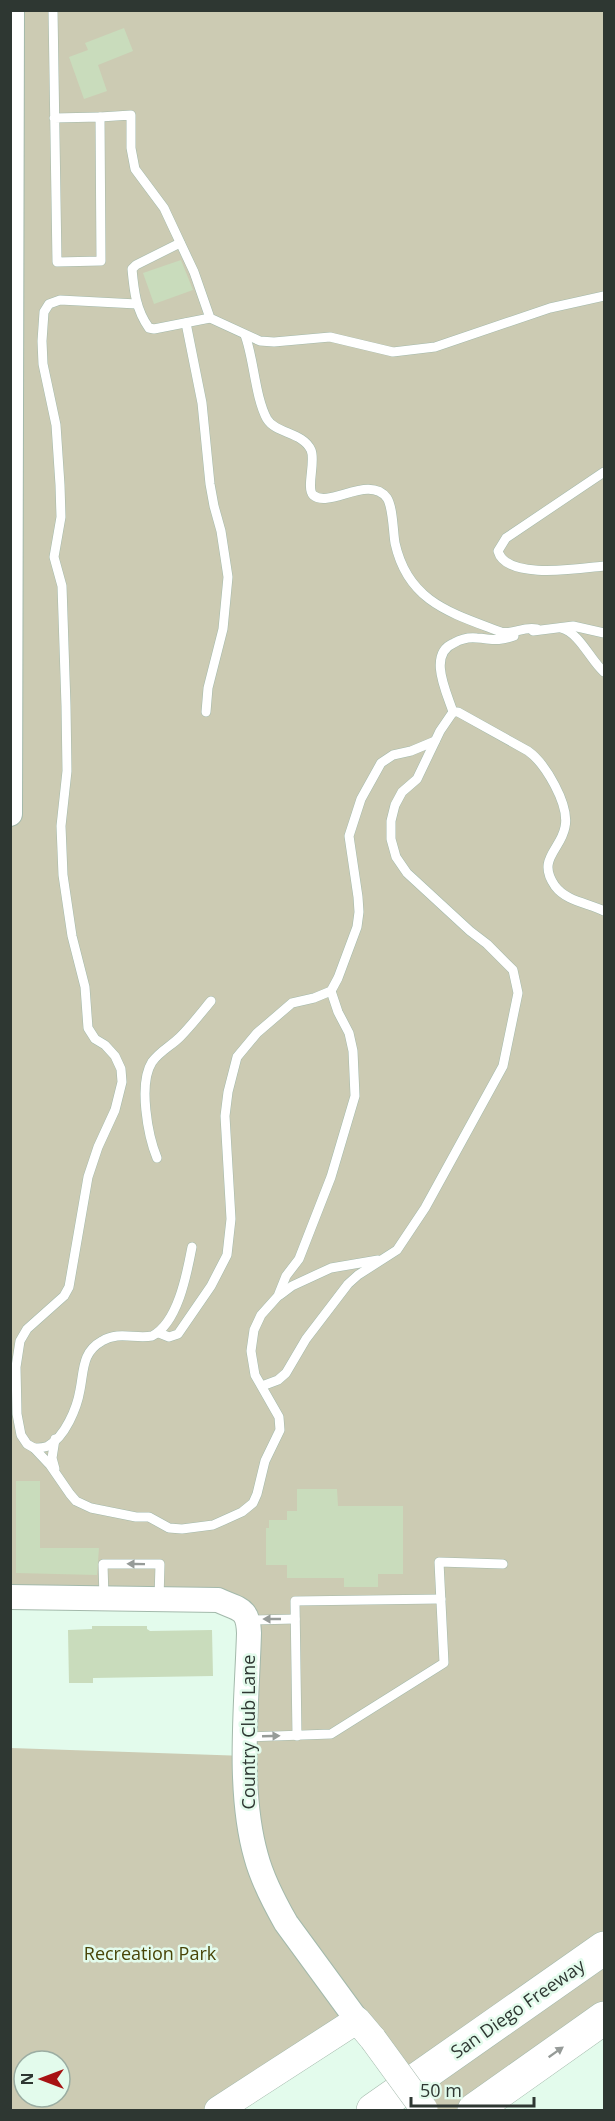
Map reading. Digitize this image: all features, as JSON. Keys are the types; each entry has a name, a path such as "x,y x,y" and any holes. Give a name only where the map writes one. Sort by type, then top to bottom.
{"highway":[{"name":"San Diego Freeway","path":"373,2110 604,1948"},
{"path":"474,2110 604,2018"}],"main road":[{"name":"Country Club Lane","path":"365,2029 425,2110"},
{"path":"218,2110 365,2029"}],"street":[{"path":"11,814 12,10"},
{"path":"10,1597 218,1600 245,1613 249,1620"},
{"name":"Country Club Lane","path":"249,1620 246,1787 251,1836 256,1858 286,1923 365,2029"}],"lane":[{"path":"53,10 57,262 101,261 100,117"},
{"path":"54,118 131,115 131,148 135,169 164,208 194,272 210,318"},
{"path":"180,243 135,265 132,269 137,304 149,328 210,318 260,341 330,337 393,352 414,351 475,335 550,308 604,296"},
{"path":"137,304 60,300 49,304 44,312 42,323 43,364 56,425 61,496 61,517 54,557 62,586 66,706 67,771 61,826 65,896 85,987 88,1028 95,1039 105,1045 115,1056 122,1082 115,1110 98,1146 88,1177 69,1287 64,1296 27,1329 20,1341 17,1352 18,1422 21,1435 56,1474 70,1494 83,1505 119,1514 149,1517 169,1528 200,1528 232,1518 253,1503 265,1461 280,1430 279,1418 255,1376 252,1360 253,1337 261,1315 278,1296 292,1286 331,1268 384,1259"},
{"path":"186,323 202,403 210,483 228,577 223,629 208,688 206,712"},
{"path":"246,335 262,407 268,421 300,439 312,452 310,489 313,495 329,497 370,489 379,492 386,497 390,505 398,554 408,576 416,588 432,602 441,608 501,632 509,634 520,629 537,629"},
{"path":"604,472 506,538 498,551 507,563 542,572 604,567"},
{"path":"453,712 442,682 440,668 442,654 449,645 463,638 499,641 537,629 556,627 573,626 604,633"},
{"path":"556,627 567,630 604,672"},
{"path":"262,1386 278,1380 286,1373 306,1339 348,1284 358,1275 398,1250 416,1223 498,1076 510,1038 518,993 513,970 407,873 396,857 391,839 391,820 395,805 402,792 417,779 435,741 453,712"},
{"path":"453,712 458,712 528,751 537,757 547,769 565,815 566,825 549,857 550,877 556,888 565,896 604,911"},
{"path":"34,1448 45,1447 68,1423 77,1402 84,1362 90,1351 102,1340 118,1335 144,1337 159,1333 169,1337 178,1334 211,1286 227,1255 231,1219 225,1116 228,1092 237,1058 257,1033 292,1003 331,991 357,927 358,897 349,836 361,799 381,763 393,755 411,752 435,741"},
{"path":"278,1296 286,1276 299,1259 316,1217 355,1096 353,1051 349,1033 338,1012 331,991"},
{"path":"157,1158 149,1137 146,1115 148,1070 164,1048 180,1037 211,1001"},
{"path":"159,1333 183,1289 192,1247"},
{"path":"55,1439 52,1458 56,1474"},
{"path":"246,1737 331,1734 444,1663 439,1562 503,1564"},
{"path":"104,1598 103,1564 160,1564 159,1599"},
{"path":"297,1736 295,1600 441,1599"},
{"path":"249,1620 295,1619"}],"green space":[{"name":"Recreation Park","path":"12,11 604,11 604,2024 479,2110 430,2110 366,2031 218,2110 11,2110 11,1748 246,1756 241,1614 11,1598"}],"building":[{"path":"124,28 133,51 98,65 107,91 84,99 69,57 88,50 85,43"},
{"path":"181,260 193,290 154,304 143,273"},
{"path":"16,1481 40,1481 40,1548 99,1548 97,1575 16,1573"},
{"path":"297,1489 337,1489 338,1506 403,1506 403,1574 378,1574 378,1587 344,1587 344,1578 287,1578 287,1565 266,1565 266,1528 269,1528 269,1520 287,1520 287,1511 297,1511"},
{"path":"92,1626 147,1626 150,1631 212,1630 213,1676 93,1678 93,1683 69,1683 68,1630 92,1629"}]}
